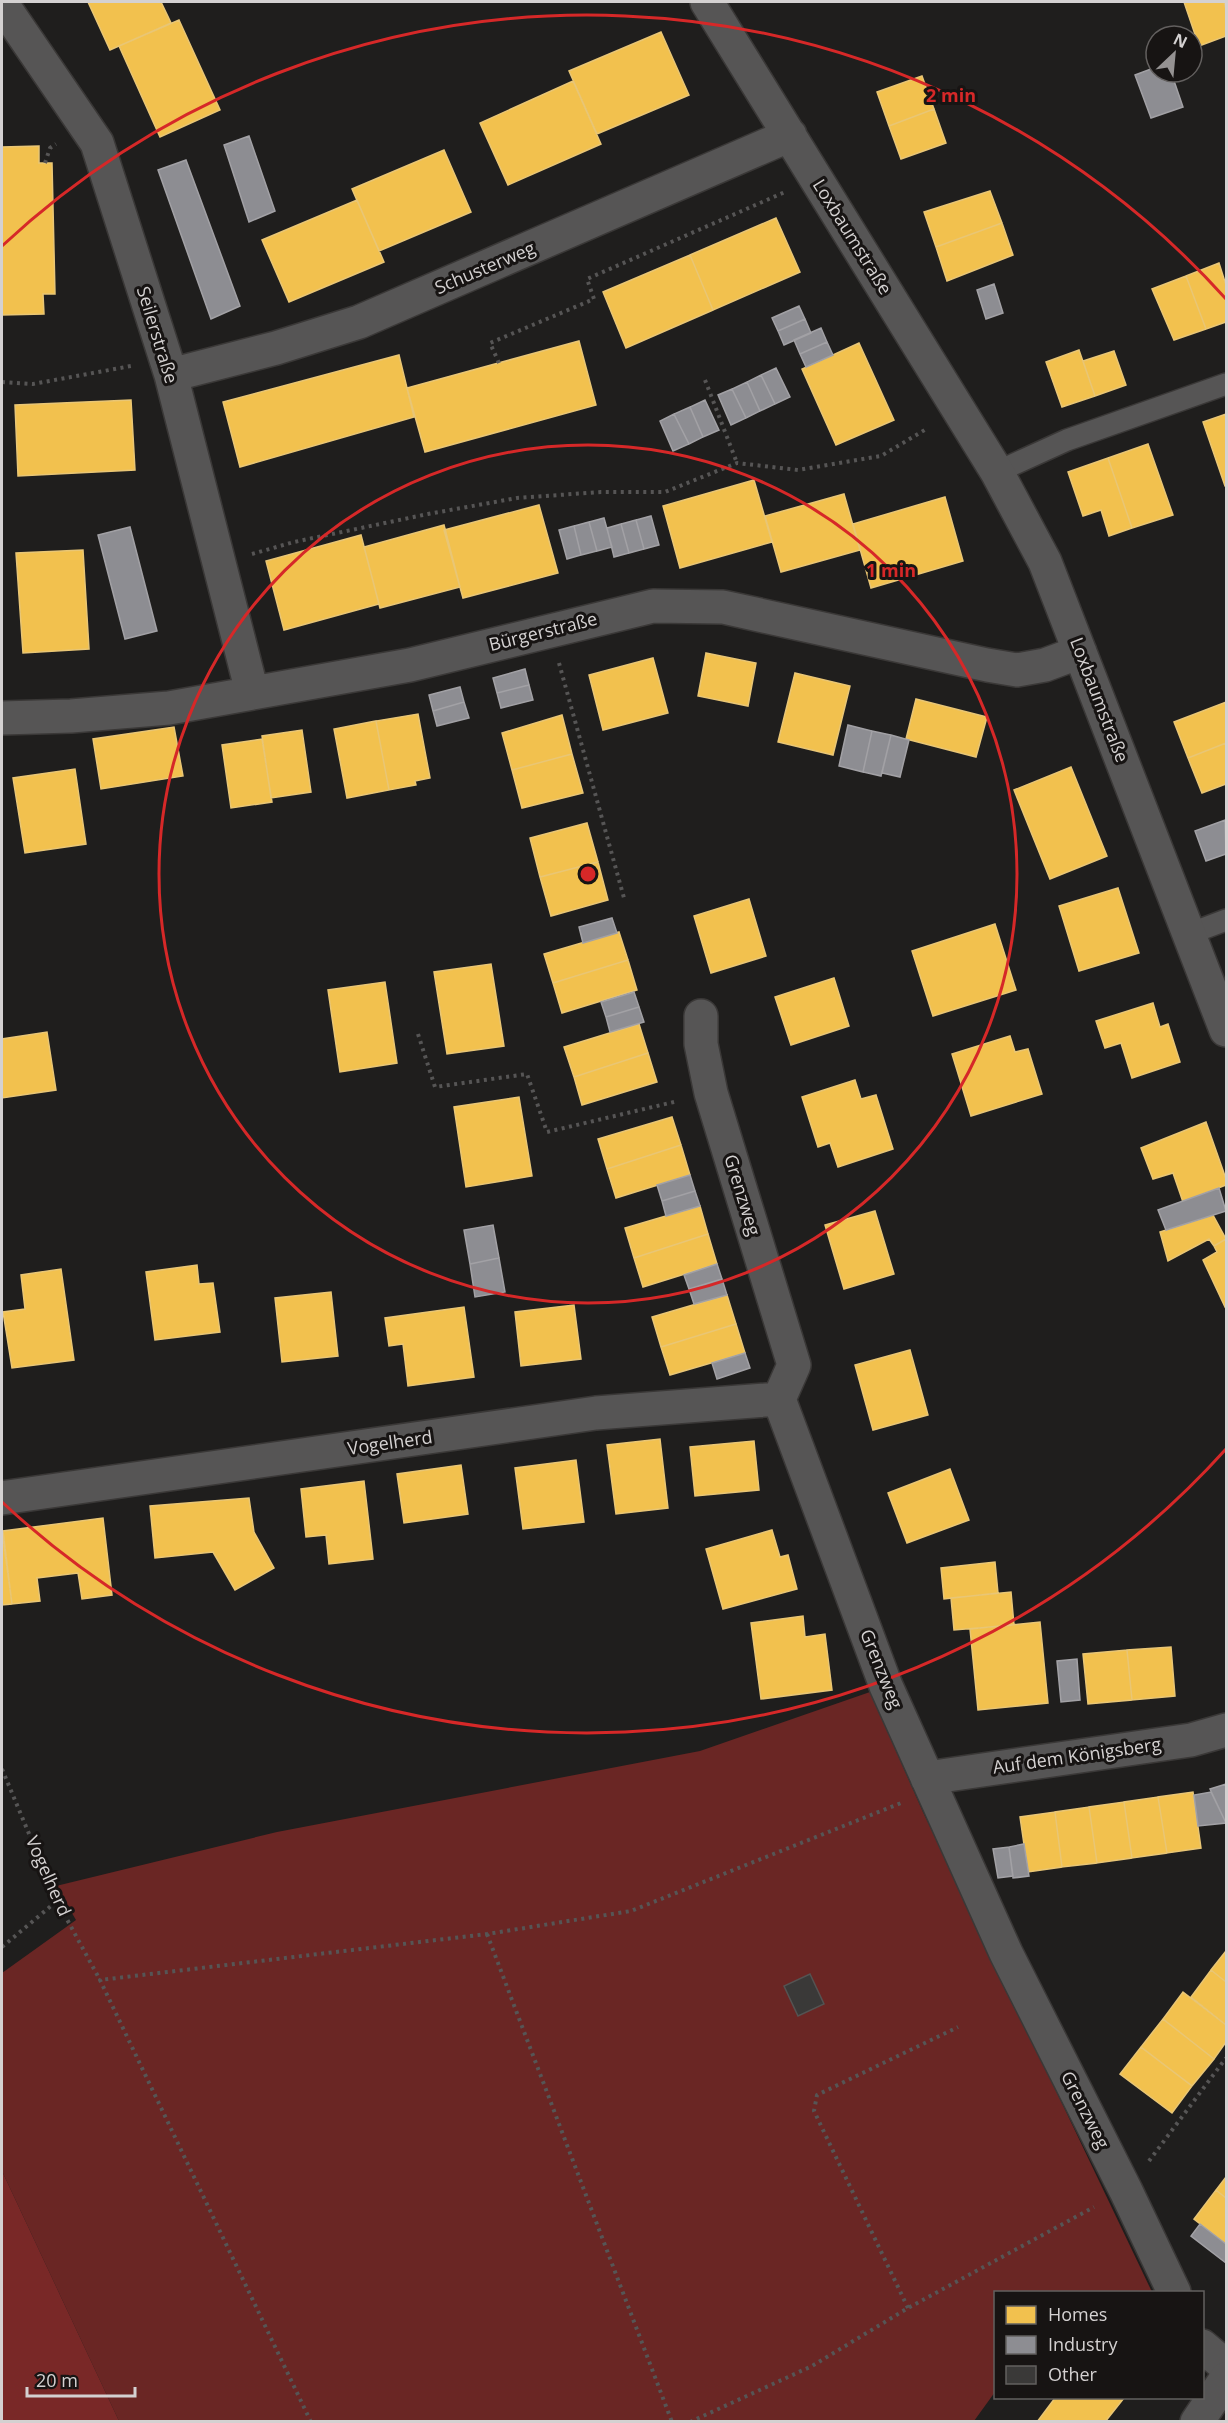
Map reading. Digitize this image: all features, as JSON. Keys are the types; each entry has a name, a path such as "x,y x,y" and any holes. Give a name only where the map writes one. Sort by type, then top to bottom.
{"street":[{"name":"Loxbaumstraße","path":"707,2 997,472 1045,561 1227,1030"},
{"name":"Seilerstraße","path":"2,4 97,143 171,375 252,692"},
{"name":"Schusterweg","path":"171,375 276,348 359,322 790,135"},
{"name":"Bürgerstraße","path":"2,718 71,716 169,708 410,665 653,606 723,607 1017,670 1045,665 1080,652"},
{"name":"Grenzweg","path":"701,1016 701,1044 711,1093 794,1365 779,1399 886,1686 929,1784 1006,1953 1126,2191 1174,2291"},
{"name":"Vogelherd","path":"2,1498 596,1413 779,1399"},
{"name":"Auf dem Königsberg","path":"929,1784 1191,1740 1227,1730"},
{"path":"1204,2347 1227,2366"},
{"path":"1197,2421 1227,2379"}],"lane":[{"path":"997,472 1067,440 1227,384"},
{"path":"1189,934 1227,920"}],"path":[{"path":"499,363 490,343 594,299 587,279 815,178"},
{"path":"2,382 33,384 148,363 171,375"},
{"path":"705,380 737,463"},
{"path":"220,563 294,542 518,498 600,492 665,492 737,463 798,470 881,456 957,410"},
{"path":"550,630 624,897"},
{"path":"418,1034 435,1087 527,1074 547,1132 711,1093"},
{"name":"Vogelherd","path":"2,1769 57,1901 100,1980 311,2421"},
{"path":"100,1980 486,1934 631,1911 929,1784"},
{"path":"2,1947 57,1901"},
{"path":"486,1934 672,2421"},
{"path":"908,2308 814,2111 817,2095 958,2027"},
{"path":"690,2421 812,2366 908,2308 1126,2191 1227,2058"}],"shaded area":[{"path":"870,1692 923,1812 1152,2291 994,2291 994,2393 974,2421 119,2421 2,2171 2,1973 76,1920 56,1886 277,1832 700,1751"},
{"path":"2,2171 119,2421 2,2421"}],"building: Homes":[{"path":"88,2 161,2 171,23 110,50"},
{"path":"1184,2 1224,2 1226,36 1204,44 1204,24 1192,24"},
{"path":"179,20 220,110 160,137 119,46"},
{"path":"661,32 689,95 597,134 569,71"},
{"path":"922,76 934,109 889,126 877,92"},
{"path":"573,81 601,144 508,185 480,123"},
{"path":"934,109 946,143 901,159 889,126"},
{"path":"39,146 39,163 52,163 55,294 43,294 44,314 2,315 2,147"},
{"path":"444,150 471,212 379,251 352,189"},
{"path":"990,191 1002,223 936,247 924,212"},
{"path":"357,200 384,262 289,302 262,240"},
{"path":"776,218 800,272 713,310 690,255"},
{"path":"1002,223 1013,255 947,281 936,247"},
{"path":"690,255 713,310 626,348 603,292"},
{"path":"1219,263 1226,285 1226,322 1206,329 1186,276"},
{"path":"1186,276 1206,329 1174,340 1152,289"},
{"path":"579,341 596,405 425,452 407,388"},
{"path":"859,343 894,420 836,445 802,369"},
{"path":"1079,350 1095,396 1062,407 1046,362"},
{"path":"1114,351 1126,385 1095,396 1083,361"},
{"path":"399,355 414,417 240,467 223,402"},
{"path":"131,400 135,470 18,476 15,405"},
{"path":"1226,414 1226,486 1225,486 1203,422"},
{"path":"1148,444 1173,515 1132,528 1108,458"},
{"path":"1108,458 1132,528 1109,536 1101,510 1083,516 1068,472"},
{"path":"754,480 772,542 680,568 663,506"},
{"path":"844,494 860,550 781,572 765,516"},
{"path":"945,497 963,561 871,588 853,524"},
{"path":"539,505 558,573 463,598 444,530"},
{"path":"444,525 460,587 380,608 364,547"},
{"path":"361,535 379,604 284,630 266,561"},
{"path":"83,550 89,649 23,653 16,553"},
{"path":"706,653 756,663 748,706 698,696"},
{"path":"653,658 668,713 603,730 589,675"},
{"path":"795,673 850,686 833,755 778,742"},
{"path":"916,699 987,717 976,757 906,739"},
{"path":"1226,702 1226,743 1188,758 1174,722"},
{"path":"418,714 430,778 415,781 416,785 389,790 376,721"},
{"path":"562,715 572,754 512,770 502,733"},
{"path":"376,721 389,790 347,798 334,729"},
{"path":"174,727 183,776 101,789 93,739"},
{"path":"302,730 311,792 271,798 262,736"},
{"path":"262,739 272,802 231,808 222,745"},
{"path":"1226,743 1226,784 1202,793 1188,758"},
{"path":"572,754 583,793 522,808 512,770"},
{"path":"1071,767 1107,856 1050,879 1014,790"},
{"path":"75,769 86,844 25,853 13,778"},
{"path":"587,823 598,862 540,877 530,838"},
{"path":"598,862 608,900 551,916 540,877"},
{"path":"1118,888 1139,953 1079,971 1059,906"},
{"path":"749,899 766,956 711,973 694,916"},
{"path":"995,924 1016,990 933,1016 912,951"},
{"path":"619,932 628,960 553,983 544,954"},
{"path":"628,960 637,990 562,1013 553,983"},
{"path":"491,964 504,1046 447,1054 434,972"},
{"path":"834,978 849,1026 791,1045 775,997"},
{"path":"385,982 397,1063 340,1072 328,990"},
{"path":"1153,1003 1160,1027 1168,1024 1180,1062 1132,1078 1121,1043 1105,1048 1096,1021"},
{"path":"639,1024 648,1053 574,1077 564,1047"},
{"path":"47,1032 56,1090 2,1098 2,1039"},
{"path":"1010,1036 1015,1052 1028,1049 1042,1094 971,1116 952,1054"},
{"path":"648,1053 657,1082 582,1105 574,1077"},
{"path":"855,1080 861,1099 876,1095 893,1149 838,1167 830,1143 818,1147 802,1097"},
{"path":"519,1097 532,1176 466,1187 454,1107"},
{"path":"672,1117 681,1145 607,1169 598,1139"},
{"path":"1206,1122 1226,1179 1226,1185 1183,1202 1173,1173 1153,1179 1141,1148"},
{"path":"681,1145 690,1175 616,1198 607,1169"},
{"path":"700,1206 708,1234 634,1258 625,1228"},
{"path":"875,1211 894,1274 844,1289 825,1225"},
{"path":"1213,1215 1226,1239 1214,1246 1209,1239 1168,1261 1160,1232"},
{"path":"708,1234 717,1264 643,1287 634,1258"},
{"path":"1226,1239 1225,1307 1203,1260 1217,1252 1214,1246"},
{"path":"197,1265 199,1284 213,1283 220,1332 155,1340 146,1272"},
{"path":"61,1269 74,1360 12,1368 3,1312 25,1309 21,1275"},
{"path":"331,1292 338,1356 282,1362 275,1298"},
{"path":"727,1295 736,1324 661,1347 652,1317"},
{"path":"574,1305 581,1359 521,1366 515,1312"},
{"path":"464,1307 474,1377 408,1386 403,1344 389,1346 385,1318"},
{"path":"736,1324 745,1353 670,1375 661,1347"},
{"path":"910,1350 928,1415 873,1430 855,1365"},
{"path":"660,1439 668,1508 616,1514 607,1445"},
{"path":"754,1441 759,1490 695,1496 690,1447"},
{"path":"576,1460 584,1522 523,1529 515,1468"},
{"path":"461,1465 468,1514 404,1523 397,1474"},
{"path":"950,1469 969,1520 907,1543 888,1493"},
{"path":"364,1481 373,1559 329,1564 326,1535 306,1537 301,1489"},
{"path":"249,1498 254,1532 274,1568 235,1590 213,1552 155,1558 150,1506"},
{"path":"103,1518 112,1595 82,1599 78,1573 37,1578 40,1601 12,1604 3,1531"},
{"path":"772,1530 780,1557 788,1555 797,1589 723,1609 706,1549"},
{"path":"2,1531 12,1604 2,1605"},
{"path":"995,1562 998,1593 944,1599 941,1568"},
{"path":"1011,1592 1014,1625 954,1630 951,1598"},
{"path":"803,1616 805,1637 825,1634 832,1690 761,1699 751,1623"},
{"path":"1040,1622 1048,1703 978,1710 970,1629"},
{"path":"1171,1647 1175,1696 1132,1700 1127,1650"},
{"path":"1127,1650 1132,1700 1088,1704 1083,1654"},
{"path":"1193,1792 1201,1848 1167,1853 1158,1797"},
{"path":"1158,1797 1167,1853 1132,1858 1124,1802"},
{"path":"1124,1802 1132,1858 1097,1863 1089,1807"},
{"path":"1089,1807 1097,1863 1062,1867 1055,1812"},
{"path":"1055,1812 1062,1867 1028,1872 1020,1817"},
{"path":"1226,1951 1226,1982 1211,1970"},
{"path":"1211,1970 1226,1982 1226,2025 1191,1997"},
{"path":"1183,1992 1226,2025 1226,2042 1214,2059 1163,2019"},
{"path":"1163,2019 1214,2059 1192,2086 1141,2047"},
{"path":"1141,2047 1192,2086 1172,2113 1120,2074"},
{"path":"1226,2177 1226,2198 1216,2190"},
{"path":"1216,2190 1226,2198 1226,2244 1194,2219"},
{"path":"1054,2399 1123,2399 1105,2422 1037,2422"}],"building: Industry":[{"path":"1144,72 1144,84 1175,84 1183,107 1151,118 1135,75"},
{"path":"249,136 275,211 249,222 224,145"},
{"path":"186,160 240,306 211,319 158,170"},
{"path":"994,284 1003,313 986,319 977,290"},
{"path":"799,306 805,319 778,331 772,318"},
{"path":"805,319 811,333 784,345 778,331"},
{"path":"821,328 827,342 800,354 794,340"},
{"path":"827,342 833,355 806,367 800,354"},
{"path":"776,368 790,397 775,404 761,375"},
{"path":"761,375 775,404 760,411 747,382"},
{"path":"747,382 760,411 746,418 732,389"},
{"path":"732,389 746,418 731,425 718,395"},
{"path":"705,400 719,430 703,437 690,407"},
{"path":"690,407 703,437 689,444 674,414"},
{"path":"674,414 689,444 673,451 660,421"},
{"path":"651,516 659,545 644,549 636,520"},
{"path":"604,518 612,547 597,551 589,522"},
{"path":"636,520 644,549 629,553 621,524"},
{"path":"589,522 597,551 581,555 574,526"},
{"path":"621,524 629,553 614,557 607,528"},
{"path":"574,526 581,555 567,559 559,530"},
{"path":"130,527 157,631 125,639 98,535"},
{"path":"525,669 529,685 497,693 493,678"},
{"path":"529,685 533,700 501,708 497,693"},
{"path":"460,687 464,702 433,711 429,695"},
{"path":"464,702 469,718 437,726 433,711"},
{"path":"848,725 872,731 863,772 839,766"},
{"path":"872,731 891,735 881,776 863,772"},
{"path":"891,735 909,740 900,777 882,773"},
{"path":"1225,820 1226,854 1206,861 1195,831"},
{"path":"612,918 617,933 583,943 579,927"},
{"path":"634,992 639,1007 606,1017 601,1002"},
{"path":"639,1007 644,1022 610,1032 606,1017"},
{"path":"690,1175 695,1191 662,1201 657,1185"},
{"path":"1219,1188 1226,1211 1166,1230 1158,1210"},
{"path":"695,1191 700,1206 666,1216 662,1201"},
{"path":"493,1225 499,1258 470,1264 464,1230"},
{"path":"499,1258 505,1292 475,1297 470,1264"},
{"path":"717,1264 722,1279 689,1289 684,1275"},
{"path":"722,1279 727,1295 694,1304 689,1289"},
{"path":"745,1353 750,1368 717,1379 712,1363"},
{"path":"1077,1659 1080,1700 1061,1702 1057,1661"},
{"path":"1226,1784 1226,1823 1210,1789"},
{"path":"1211,1792 1226,1823 1198,1826 1194,1795"},
{"path":"1024,1844 1029,1876 1013,1878 1009,1847"},
{"path":"1009,1847 1013,1876 998,1878 993,1849"},
{"path":"1200,2224 1226,2244 1226,2263 1191,2236"}],"building: Other":[{"path":"810,1974 824,2004 798,2016 784,1986"}]}
